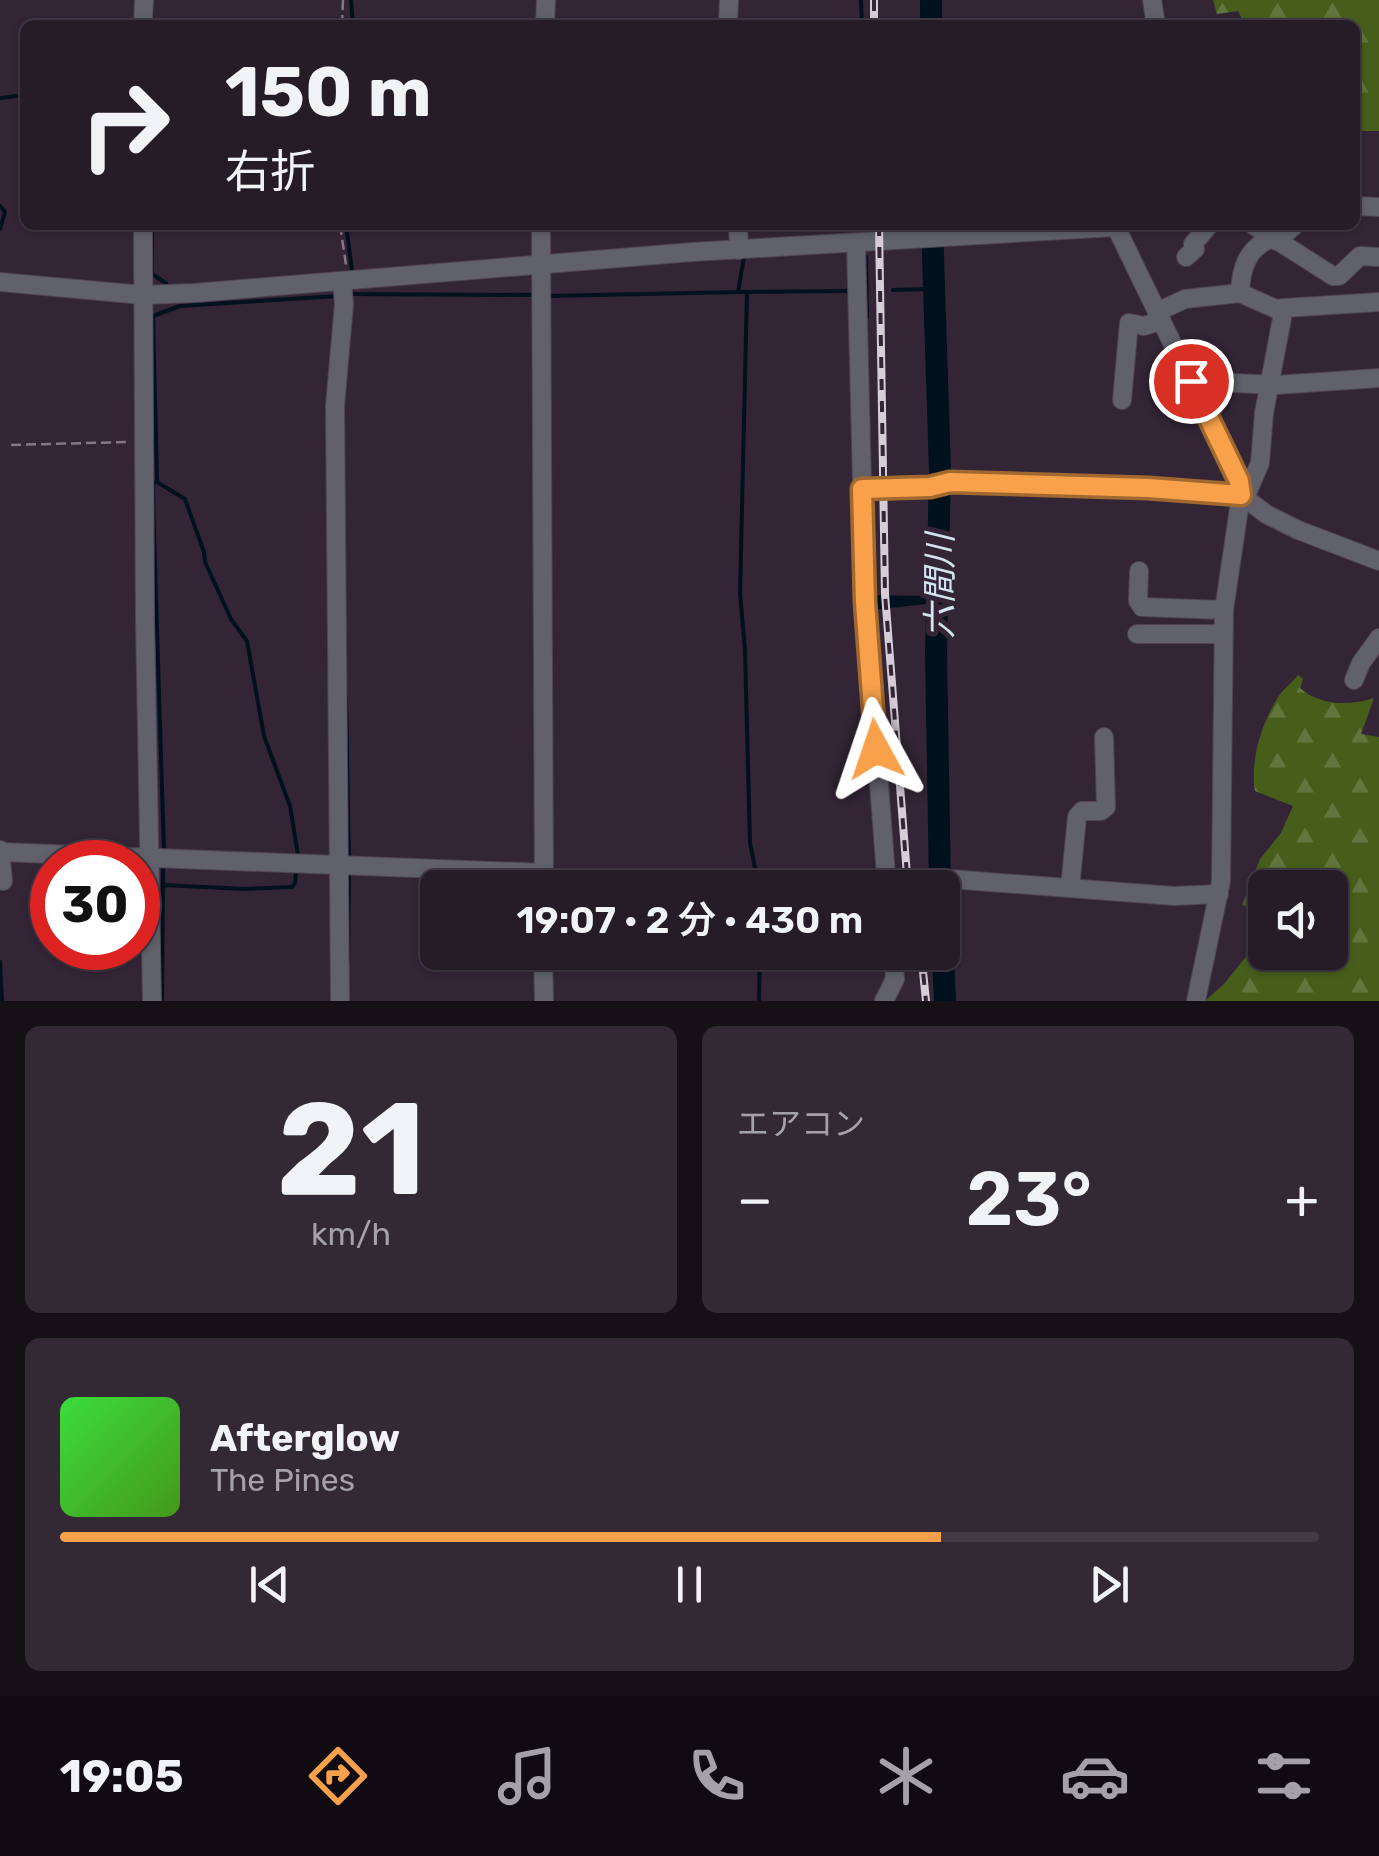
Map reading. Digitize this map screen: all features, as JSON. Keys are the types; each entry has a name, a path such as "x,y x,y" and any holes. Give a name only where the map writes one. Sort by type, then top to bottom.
{"street":[{"path":"143,230 143,442 158,840"},
{"path":"541,230 544,870"},
{"path":"738,230 739,250"},
{"path":"0,282 143,294 344,289 540,266 1035,230"},
{"path":"1117,230 1239,481 1243,497"},
{"path":"1186,257 1195,249 1193,244 1204,230"},
{"path":"1260,230 1333,276 1339,276 1360,256 1379,257"},
{"path":"1240,293 1244,264 1256,246 1288,230"},
{"path":"856,244 868,489 868,658 886,870"},
{"path":"340,1001 346,866 335,406 344,289"},
{"path":"1122,400 1128,323 1144,326 1185,299 1240,293 1276,308 1379,302"},
{"path":"1196,1001 1219,894 1224,610 1243,497 1260,463 1269,384 1284,308"},
{"path":"1191,381 1269,384 1379,378"},
{"path":"868,489 930,487 950,482 1148,488 1243,497 1298,530 1379,561"},
{"path":"1139,571 1138,602 1142,607 1224,610"},
{"path":"1138,634 1224,634"},
{"path":"1354,680 1360,663 1377,646"},
{"path":"1070,888 1077,816 1082,811 1106,807 1104,737"},
{"path":"4,881 0,851 30,853"},
{"path":"160,860 420,871"},
{"path":"960,879 1174,896 1219,894"},
{"path":"152,1001 154,970"},
{"path":"544,970 544,1001"},
{"path":"884,1001 895,979 894,970"}],"path":[{"path":"340,230 344,289"},
{"path":"11,446 143,442"}],"green space":[{"path":"1213,0 1379,0 1379,131 1360,131 1360,20 1242,20 1238,11 1217,14"},
{"path":"1298,675 1303,679 1300,688 1326,701 1345,703 1374,698 1361,734 1379,737 1379,1001 1205,1001 1248,954 1248,970 1348,970 1348,870 1256,870 1281,833 1293,806 1255,791 1258,744 1281,693"}],"water":[{"path":"870,595 928,596 927,604 871,610"}],"waterway":[{"path":"351,0 353,20"},
{"path":"861,0 862,20"},
{"name":"六間川","path":"931,0 931,20"},
{"path":"152,5 152,20"},
{"path":"0,98 20,96"},
{"path":"0,206 5,212 0,229"},
{"path":"152,230 152,274 167,287"},
{"path":"347,230 352,270"},
{"name":"六間川","path":"932,230 940,471 936,653 940,870"},
{"path":"744,257 738,292 850,291"},
{"path":"866,257 867,317"},
{"path":"893,290 932,289"},
{"path":"548,296 738,292"},
{"path":"747,292 740,593 750,843 755,870"},
{"path":"348,294 533,295"},
{"path":"164,851 154,535 153,483 157,482 153,316 180,306 339,296"},
{"path":"157,482 185,499 205,562 231,619 247,641 264,736 290,806 298,855"},
{"path":"923,600 937,600"},
{"path":"346,696 349,861"},
{"path":"162,1001 163,865"},
{"path":"348,961 349,871"},
{"path":"163,885 292,887 296,872"},
{"path":"0,962 2,1001"},
{"path":"759,1001 760,970"},
{"name":"六間川","path":"944,970 945,1001"}],"railway":[{"path":"874,0 874,20"},
{"path":"879,230 885,594 907,870"},
{"path":"923,970 926,1001"}],"route":[{"path":"876,749 868,658 862,489 930,487 950,482 1241,495 1239,481 1191,381"}]}
